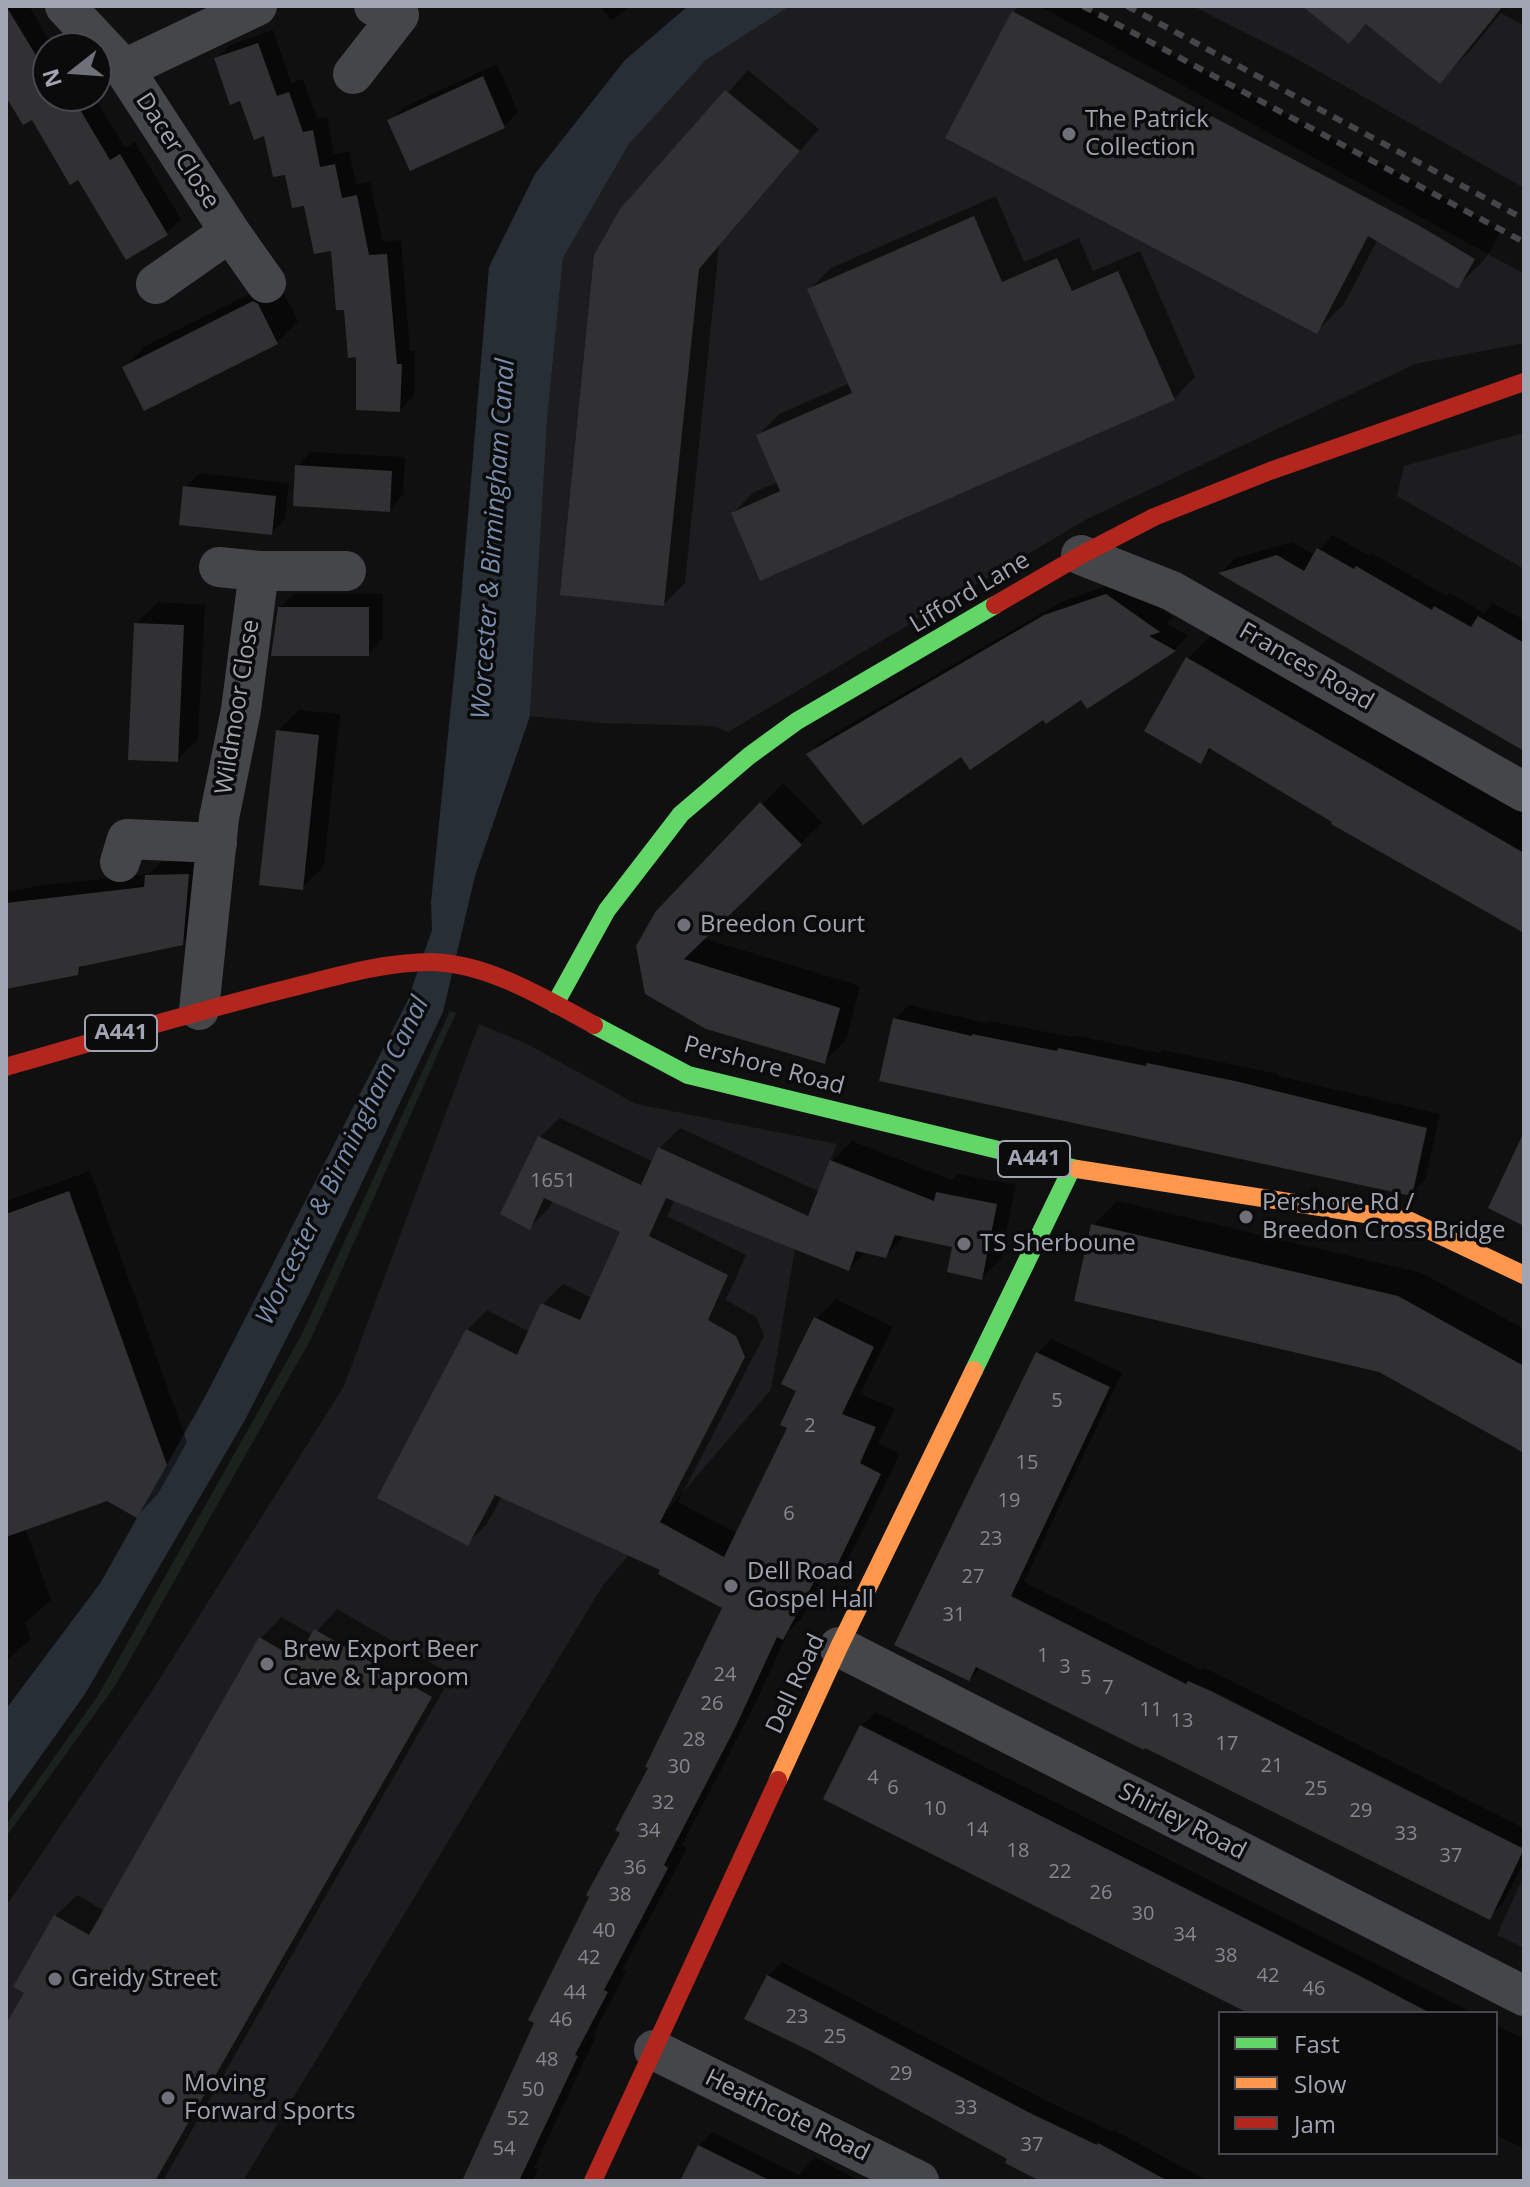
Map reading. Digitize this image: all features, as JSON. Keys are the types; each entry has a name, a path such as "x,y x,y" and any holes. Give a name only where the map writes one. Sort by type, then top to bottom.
{"street":[{"name":"Dacer Close","path":"65,6 124,69 266,283"},
{"name":"Dacer Close","path":"124,69 257,6"},
{"path":"353,74 399,15 374,6"},
{"name":"Dacer Close","path":"156,284 230,232"},
{"name":"Lifford Lane","path":"555,1004 607,910 681,814 797,721 1081,555 1154,517 1270,471 1524,382"},
{"name":"Frances Road","path":"1081,555 1172,591 1524,792"},
{"path":"219,567 259,571 346,571"},
{"name":"Wildmoor Close","path":"218,1006 206,959 219,818 241,710 259,571"},
{"path":"120,862 127,839 217,843"},
{"name":"Pershore Road","path":"6,1067 218,1006 392,965 432,962 514,982 688,1075 1072,1168 1410,1221 1524,1275"},
{"name":"Dell Road","path":"593,2181 839,1647 1072,1168"},
{"name":"Shirley Road","path":"839,1647 1524,1996"},
{"name":"Heathcote Road","path":"654,2050 919,2181"}],"shaded area":[{"path":"790,6 1040,6 1524,274 1524,343 1415,364 1087,519 728,732 714,726 601,723 530,716 547,421 563,258 629,144 706,60"},
{"path":"1193,6 1524,6 1524,188 1297,59"},
{"path":"1524,433 1524,569 1397,496 1404,466"},
{"path":"450,1011 456,1013 311,1339 115,1686 6,1837 6,1825 97,1697 302,1334"},
{"path":"479,1024 527,1044 636,1104 837,1144 795,1249 771,1390 603,1585 243,2181 6,2181 6,1906 152,1691 344,1386"},
{"path":"1524,1875 1524,1948 1497,1935"}],"water":[{"name":"Worcester & Birmingham Canal","path":"688,6 790,6 706,60 629,144 563,258 547,421 530,716 475,876 443,1012 309,1294 245,1420 85,1694 6,1805 6,1709 101,1582 206,1395 407,1002 432,930 431,902 457,646 489,267 535,174 625,60"}],"building":[{"path":"6,6 32,49 32,112 82,112 110,160 120,154 168,235 126,260 78,180 70,185 32,120 23,125 6,97"},
{"path":"1302,6 1503,6 1440,84 1366,24 1349,44"},
{"path":"1012,11 1418,225 1475,259 1458,289 1368,236 1317,334 945,138"},
{"path":"258,43 277,96 289,92 303,132 313,130 320,167 335,164 342,198 357,195 369,255 387,254 397,364 402,364 400,412 356,410 356,357 348,358 344,310 336,310 331,251 314,254 304,206 292,208 285,175 273,177 264,136 254,140 240,101 230,105 214,58"},
{"path":"483,76 505,128 410,171 387,120"},
{"path":"725,90 800,151 699,269 664,606 560,595 594,255 620,209"},
{"path":"974,216 1002,282 1057,258 1072,291 1118,271 1175,400 760,581 731,513 780,491 756,435 852,393 807,289"},
{"path":"253,301 258,304 278,344 144,411 122,367"},
{"path":"295,465 392,471 390,512 293,506"},
{"path":"183,486 276,496 272,535 179,525"},
{"path":"1317,548 1354,569 1356,566 1432,610 1434,606 1471,627 1478,616 1524,643 1524,751 1218,573 1277,555 1304,571"},
{"path":"1106,594 1160,632 1149,636 1176,651 1087,709 1081,700 1046,724 1043,720 970,770 961,757 863,825 806,754 1044,615"},
{"path":"278,607 369,607 369,656 271,656"},
{"path":"134,623 184,625 178,762 128,760"},
{"path":"1186,657 1524,853 1524,933 1331,824 1209,748 1201,764 1144,731"},
{"path":"276,730 319,735 303,890 259,885"},
{"name":"Breedon Court","path":"760,802 802,845 684,959 840,1008 825,1064 706,1029 645,994 636,946 656,911"},
{"path":"189,874 183,945 79,967 78,975 6,989 6,903 144,887 145,875"},
{"path":"893,1018 972,1036 1057,1051 1058,1048 1146,1066 1147,1063 1235,1081 1427,1128 1412,1196 879,1081"},
{"path":"1524,1132 1524,1226 1488,1208"},
{"path":"538,1136 641,1185 658,1147 808,1216 830,1160 934,1201 936,1192 997,1204 982,1280 947,1272 952,1247 895,1235 886,1258 856,1251 849,1271 666,1198 649,1236 728,1275 708,1320 736,1336 745,1357 660,1522 724,1557 787,1428 780,1425 796,1391 781,1384 814,1317 874,1347 842,1414 876,1427 860,1463 881,1474 829,1582 817,1576 783,1640 777,1637 736,1726 664,1865 668,1868 604,1990 608,1992 575,2055 578,2056 519,2181 462,2181 534,2023 528,2020 589,1897 586,1895 620,1833 615,1830 648,1768 645,1767 722,1608 658,1574 660,1570 495,1495 468,1546 377,1498 466,1329 517,1355 541,1303 580,1320 620,1232 544,1198 530,1230 500,1214"},
{"path":"69,1191 167,1465 137,1518 107,1501 6,1537 6,1214"},
{"path":"1091,1224 1398,1296 1524,1366 1524,1453 1379,1372 1074,1301"},
{"path":"1036,1352 1110,1387 1011,1596 1186,1684 1188,1681 1211,1691 1524,1849 1490,1920 976,1667 969,1681 894,1645"},
{"path":"314,1629 432,1697 155,2181 6,2181 6,2024 24,1993 13,1987 54,1915 89,1935 259,1637 297,1659"},
{"path":"860,1725 1426,2011 1244,2011 823,1799"},
{"path":"767,1975 1030,2113 1098,2143 1168,2181 1040,2181 1005,2163 1007,2159 810,2051 744,2019"},
{"path":"698,2145 771,2181 680,2181"}],"railway":[{"path":"1083,6 1524,242"},
{"path":"1127,6 1524,219"}],"traffic: fast":[{"path":"555,1004 607,910 681,814 749,756 797,721 995,605"},
{"path":"594,1025 688,1075 1077,1169"},
{"path":"974,1370 1072,1168"}],"traffic: slow":[{"path":"1077,1169 1410,1221 1524,1275"},
{"path":"778,1780 974,1370"}],"traffic: jam":[{"path":"995,605 1154,517 1270,471 1524,382"},
{"path":"6,1067 258,996 396,964 431,962 474,969 516,984 594,1025"},
{"path":"593,2181 778,1780"}],"place":[{"name":"The Patrick Collection","path":"1069,134"},
{"name":"Breedon Court","path":"684,925"},
{"name":"Pershore Rd / Breedon Cross Bridge","path":"1246,1217"},
{"name":"TS Sherboune","path":"964,1244"},
{"name":"Dell Road Gospel Hall","path":"731,1586"},
{"name":"Brew Export Beer Cave & Taproom","path":"267,1664"},
{"name":"Greidy Street","path":"55,1979"},
{"name":"Moving Forward Sports","path":"168,2098"}]}
